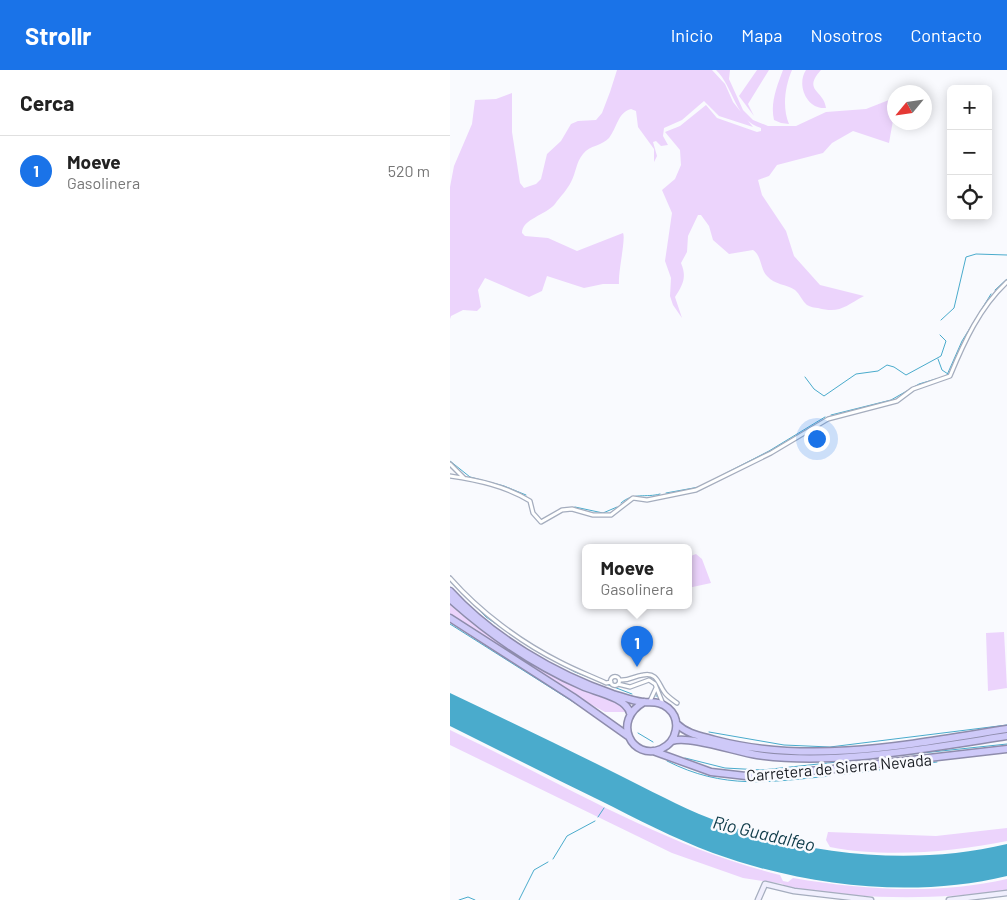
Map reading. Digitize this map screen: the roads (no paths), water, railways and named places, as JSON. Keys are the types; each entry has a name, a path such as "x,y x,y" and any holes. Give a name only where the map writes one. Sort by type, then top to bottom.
{"highway":[{"path":"450,591 495,630 542,660 612,694 662,704 670,709 677,724 685,731 723,742 760,749 806,752 896,745 1007,730"},
{"path":"450,600 477,622 530,659 565,678 624,703 629,717 628,736"},
{"path":"450,618 601,715 628,736 637,747 652,751 669,743 687,739 732,751 760,755 830,758 1007,736"},
{"path":"601,715 619,723 647,702"},
{"path":"674,759 668,754 669,743 677,724"},
{"name":"Carretera de Sierra Nevada","path":"652,751 711,772 766,776 1007,749"}],"street":[{"path":"450,476 504,488 526,498 530,501 533,513 540,522 562,510 572,509 593,515 611,515 633,498 647,500 696,490 771,453 828,419 897,401 913,389 950,376 976,322 995,294 1007,282"},
{"path":"450,464 464,478"},
{"path":"450,578 478,607 516,635 559,662 606,683 611,682 614,685 644,675 652,676 659,681 664,693 676,704"},
{"path":"611,682 615,676 619,682 630,687 649,680 656,687 662,704"},
{"path":"647,702 655,694 656,687"},
{"path":"758,900 765,884 794,891 871,900"},
{"path":"948,900 1007,893"}],"water":[{"path":"450,693 675,803 735,828 773,839 812,847 890,856 930,855 969,851 1007,844 1007,876 971,883 934,887 858,886 784,874 713,853 655,828 450,726"}],"waterway":[{"path":"941,320 954,308 966,257 976,254 1007,255"},
{"path":"995,290 1007,279"},
{"path":"947,375 962,341 991,294"},
{"path":"805,377 814,389 824,396 856,374 878,371 887,365 906,375 941,356 946,341 940,335"},
{"path":"938,359 942,370 948,374"},
{"path":"831,415 891,400 919,384 936,379"},
{"path":"666,493 699,487 769,451 825,417"},
{"path":"450,461 470,477 504,486 526,495"},
{"path":"621,503 635,496 660,494"},
{"path":"575,507 603,513 617,507"},
{"path":"450,581 486,617 528,646"},
{"path":"450,624 578,705"},
{"path":"531,648 575,672 632,694"},
{"path":"709,732 784,745 830,747 1007,725"},
{"path":"638,733 653,742"},
{"path":"685,758 725,768 762,770 1007,744"},
{"path":"667,761 708,776 747,782 830,776"},
{"path":"900,767 937,762"},
{"path":"839,775 894,768"},
{"path":"598,817 604,808"},
{"path":"553,859 567,836 595,821"},
{"path":"519,900 534,870 548,862"},
{"path":"459,900 468,897 475,900"}],"place":[{"name":"Moeve","path":"637,667"}],"water label":[{"name":"Río Guadalfeo","path":"764,833"}]}
